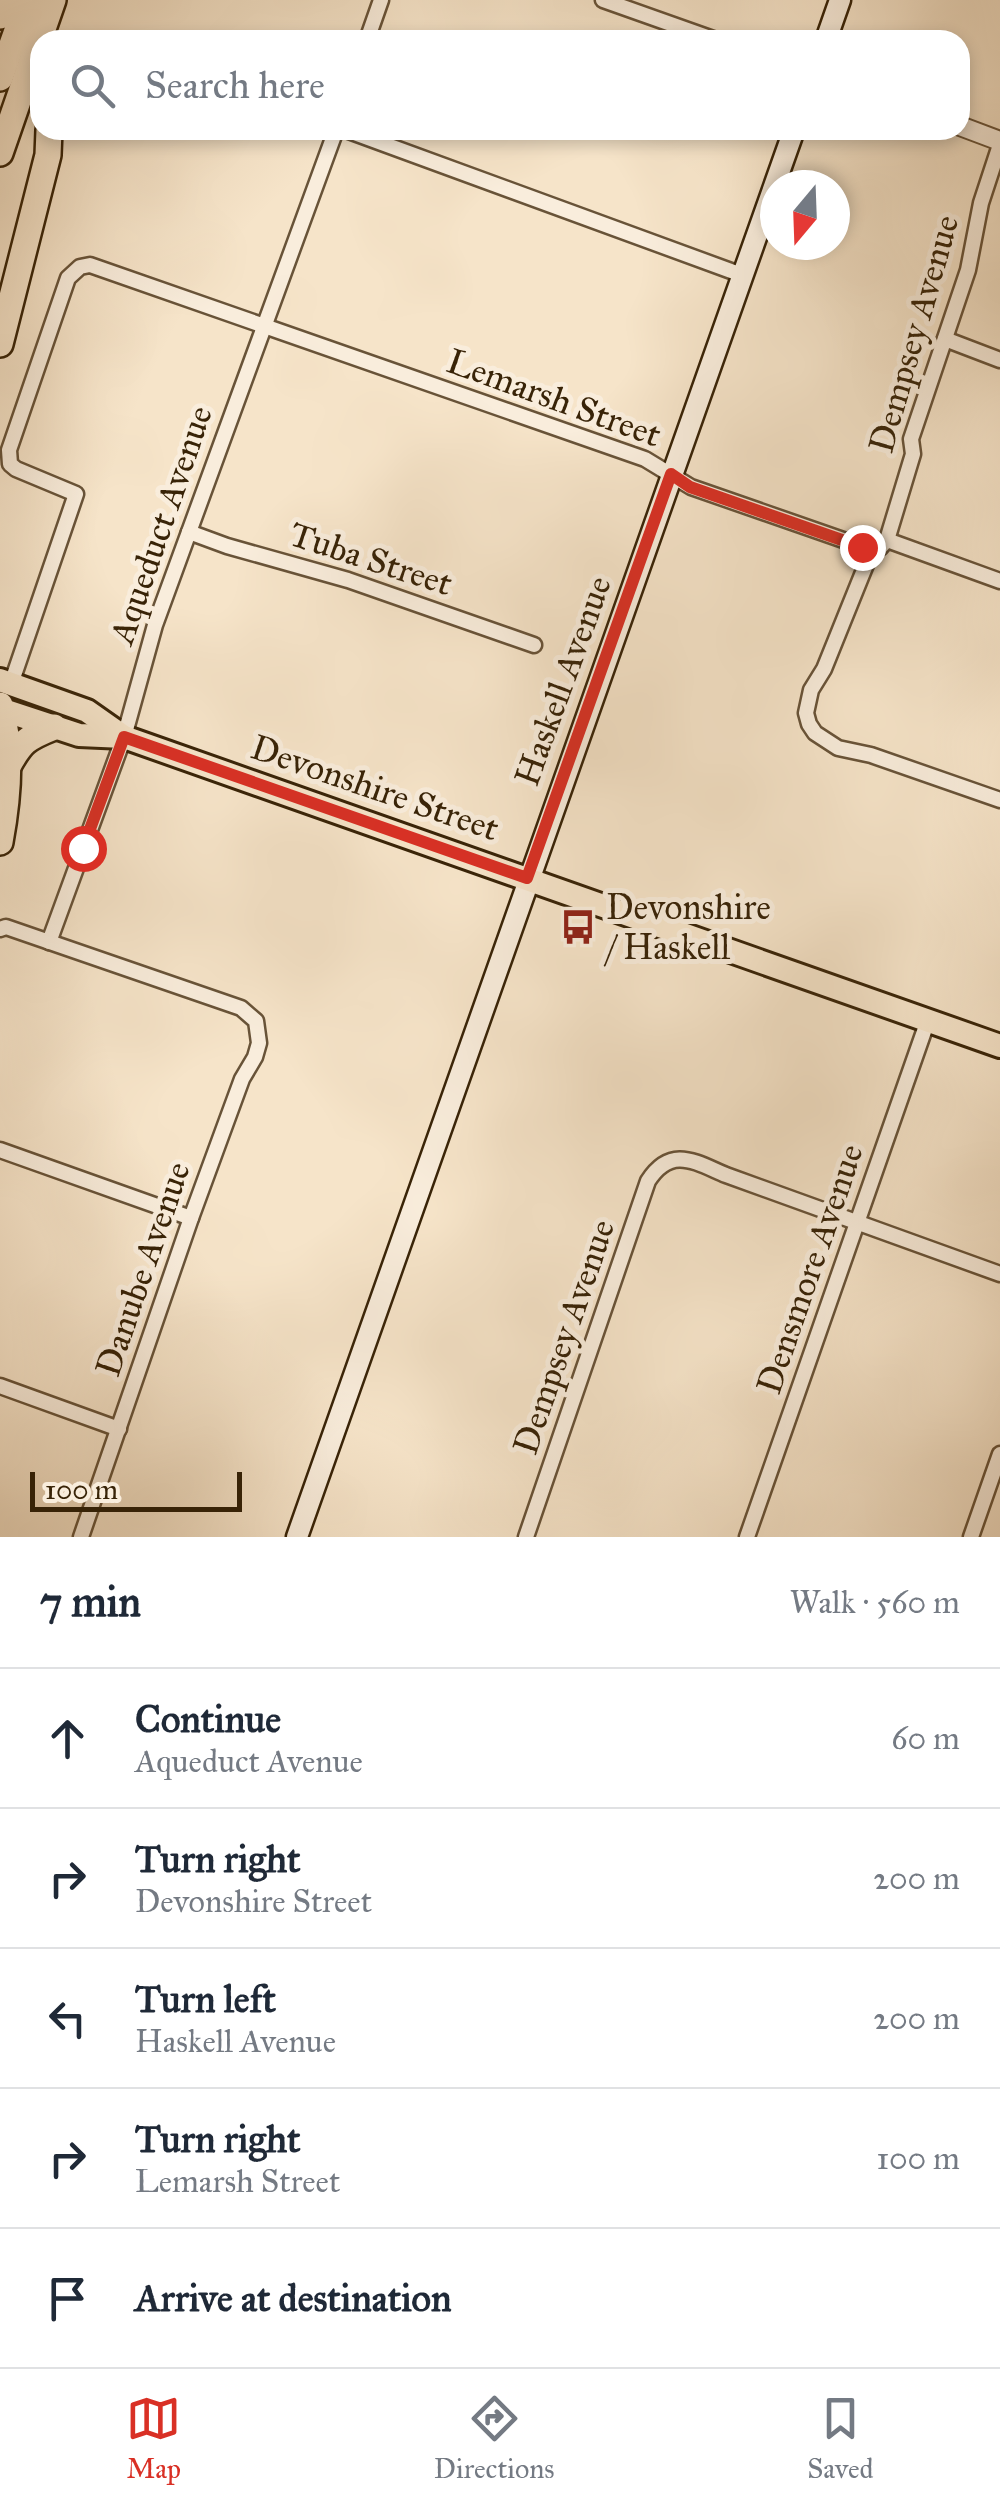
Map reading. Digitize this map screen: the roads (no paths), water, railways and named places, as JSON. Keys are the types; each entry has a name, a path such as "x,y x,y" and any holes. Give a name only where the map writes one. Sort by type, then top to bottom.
{"highway":[{"path":"0,16 6,0"},
{"path":"43,1 48,30"},
{"path":"0,78 43,1"},
{"path":"32,30 43,1"},
{"path":"35,30 43,1"},
{"path":"0,110 30,34"},
{"path":"0,154 30,47"},
{"path":"0,344 49,140"},
{"path":"0,842 6,768 3,697"},
{"path":"6,768 28,738 54,727"}],"main road":[{"path":"830,30 840,0"},
{"name":"Haskell Avenue","path":"297,1537 790,140"},
{"name":"Devonshire Street","path":"3,697 54,727 79,736 124,737"},
{"name":"Devonshire Street","path":"3,697 87,710 124,737 1000,1046"}],"street":[{"path":"372,30 382,0"},
{"path":"603,0 688,30"},
{"path":"970,130 1000,143"},
{"name":"Aqueduct Avenue","path":"49,942 124,737 156,625 332,140"},
{"path":"374,140 742,274"},
{"name":"Dempsey Avenue","path":"886,540 913,454 911,439 968,270 981,203 1000,143"},
{"name":"Lemarsh Street","path":"3,697 76,494 10,464 9,450 68,278 80,267 98,267 646,459 690,487 872,550"},
{"path":"945,339 1000,360"},
{"name":"Tuba Street","path":"189,532 348,580 534,646"},
{"path":"1000,581 886,540 880,548 872,550 807,701 806,713 815,733 838,748 871,754 1000,800"},
{"path":"0,929 6,927 49,942"},
{"name":"Danube Avenue","path":"49,942 241,1008 256,1021 259,1043 191,1218 81,1537"},
{"name":"Densmore Avenue","path":"747,1537 928,1020"},
{"path":"0,1150 191,1218"},
{"name":"Dempsey Avenue","path":"526,1537 655,1170 666,1162 696,1161 859,1222"},
{"path":"859,1222 1000,1274"},
{"path":"0,1386 119,1429"},
{"path":"971,1537 1000,1454"}],"place":[{"name":"Devonshire / Haskell","path":"578,927"}]}
